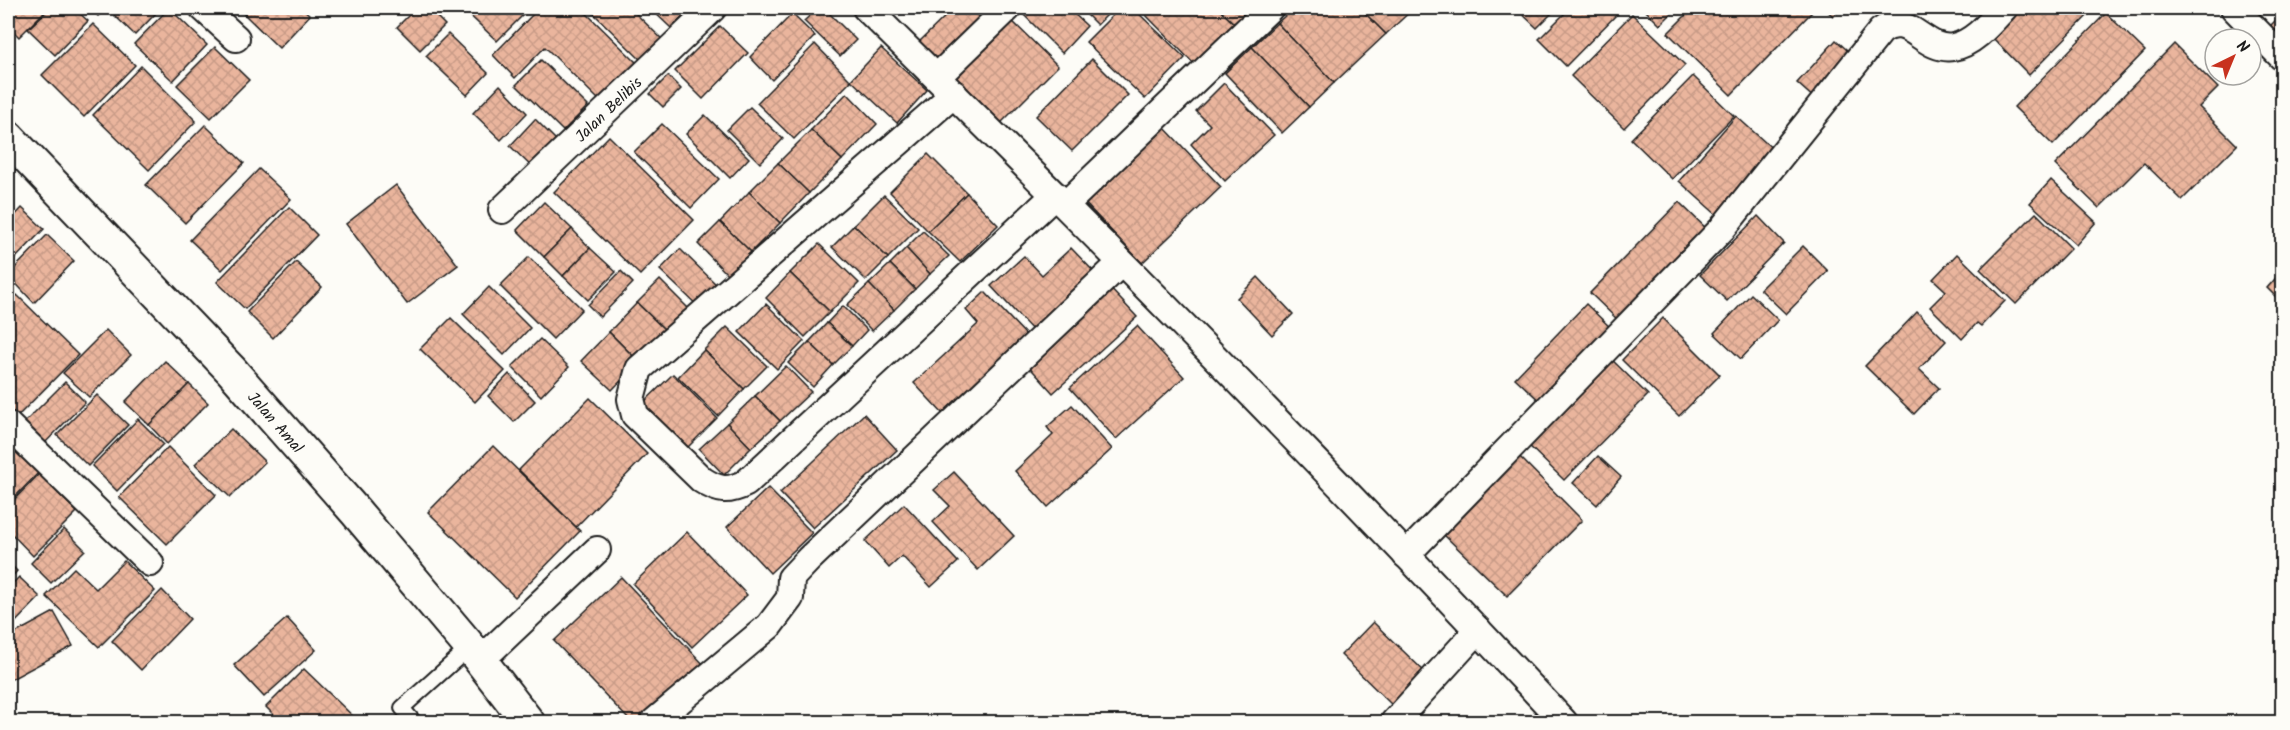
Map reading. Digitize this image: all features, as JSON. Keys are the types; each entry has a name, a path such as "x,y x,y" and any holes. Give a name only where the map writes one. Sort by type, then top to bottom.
{"street":[{"path":"203,8 236,38"},
{"name":"Jalan Belibis","path":"502,210 713,8"},
{"path":"866,8 1060,200 1406,555 1564,723"},
{"path":"1008,8 946,86 639,369 631,399 635,415 713,488 725,491 746,483 1270,8"},
{"path":"1406,555 1722,229 1881,31 1888,25 1897,24 1905,26 1925,41 1938,46 1952,47 1976,36 2004,8"},
{"path":"2235,8 2283,57"},
{"name":"Jalan Amal","path":"8,136 231,370 355,511 475,654 528,723"},
{"path":"654,723 769,626 790,598 791,578 809,559 1121,263"},
{"path":"8,425 150,563"},
{"path":"475,654 597,550"},
{"path":"1394,723 1478,630"}],"lane":[{"path":"414,723 402,708 475,654"}],"building":[{"path":"8,8 48,8 19,37 8,26"},
{"path":"50,8 74,8 88,21 55,55 28,29"},
{"path":"89,8 106,8 98,16"},
{"path":"121,8 161,8 135,35 114,15"},
{"path":"169,8 207,45 173,81 134,44"},
{"path":"248,8 302,8 310,15 279,48 243,13"},
{"path":"416,8 428,8 445,25 420,50 397,27"},
{"path":"462,8 530,8 497,41"},
{"path":"539,8 581,8 638,64 601,102 545,47 515,78 493,55"},
{"path":"588,8 630,8 665,42 644,63"},
{"path":"650,8 691,8 671,28"},
{"path":"818,8 824,8 856,40 840,56 804,21"},
{"path":"954,8 995,8 939,64 918,43"},
{"path":"1024,8 1068,8 1087,26 1062,53 1020,11"},
{"path":"1080,8 1114,8 1097,25"},
{"path":"1120,8 1133,8 1185,58 1145,99 1086,42"},
{"path":"1139,8 1218,8 1241,30 1201,71"},
{"path":"1218,8 1263,8 1241,30"},
{"path":"1294,8 1360,8 1386,34 1334,83 1277,23"},
{"path":"1360,8 1414,8 1386,34"},
{"path":"1516,8 1557,8 1537,28"},
{"path":"1570,8 1623,8 1566,66 1539,39"},
{"path":"1643,8 1677,8 1660,25"},
{"path":"1693,8 1808,8 1812,12 1731,95 1668,33"},
{"path":"1824,8 1841,8 1833,16"},
{"path":"2015,8 2095,8 2029,75 1989,34"},
{"path":"2106,13 2145,51 2053,145 2014,107"},
{"path":"792,14 815,36 772,80 750,57"},
{"path":"1632,14 1685,65 1624,128 1571,76"},
{"path":"2282,14 2282,54 2263,33"},
{"path":"1009,18 1058,66 999,125 950,77"},
{"path":"1277,23 1334,83 1309,107 1252,47"},
{"path":"93,24 135,65 84,117 42,75"},
{"path":"720,26 748,53 703,99 675,71"},
{"path":"448,34 488,73 467,95 426,56"},
{"path":"1836,40 1856,58 1816,100 1797,83"},
{"path":"815,44 851,81 794,139 757,103"},
{"path":"2174,44 2203,73 2203,87 2218,88 2199,107 2237,145 2182,200 2144,163 2099,208 2055,165"},
{"path":"215,47 249,80 211,118 177,85"},
{"path":"1252,47 1309,107 1282,133 1225,73"},
{"path":"881,48 927,90 897,123 851,80"},
{"path":"1092,59 1128,95 1072,151 1036,116"},
{"path":"541,60 588,106 563,131 516,85"},
{"path":"141,66 196,121 149,170 93,115"},
{"path":"668,76 681,89 663,107 650,94"},
{"path":"1693,76 1734,116 1672,179 1631,139"},
{"path":"1224,83 1274,135 1225,181 1191,144 1210,125 1196,111"},
{"path":"500,85 527,113 501,140 473,113"},
{"path":"847,93 877,124 842,160 811,130"},
{"path":"750,107 783,139 760,163 727,130"},
{"path":"705,115 749,158 730,178 686,134"},
{"path":"1736,116 1776,152 1719,217 1679,181"},
{"path":"535,119 559,143 534,169 510,146"},
{"path":"662,124 719,179 691,208 634,152"},
{"path":"1161,124 1221,187 1142,263 1082,200"},
{"path":"205,125 244,163 185,223 146,185"},
{"path":"811,130 842,160 809,193 778,163"},
{"path":"609,136 694,220 640,275 554,192"},
{"path":"928,154 967,193 928,231 890,192"},
{"path":"778,163 809,193 780,223 749,192"},
{"path":"259,169 291,199 222,270 190,240"},
{"path":"2051,180 2096,222 2076,245 2030,203"},
{"path":"396,185 458,265 407,304 346,224"},
{"path":"749,192 780,223 751,252 720,222"},
{"path":"967,193 998,225 960,262 928,231"},
{"path":"884,195 918,228 888,258 854,225"},
{"path":"544,202 572,229 544,257 517,230"},
{"path":"1679,202 1710,232 1621,323 1590,293"},
{"path":"289,207 317,235 245,309 217,282"},
{"path":"22,208 44,229 8,266 8,223"},
{"path":"2036,213 2071,248 2016,304 1980,269"},
{"path":"1758,216 1784,243 1727,301 1700,275"},
{"path":"720,222 751,252 728,275 698,244"},
{"path":"854,225 888,258 866,280 832,247"},
{"path":"572,229 590,248 563,276 544,257"},
{"path":"923,231 949,256 930,274 906,248"},
{"path":"47,235 74,261 34,303 8,275"},
{"path":"819,244 859,283 830,312 790,273"},
{"path":"1803,246 1828,271 1786,314 1760,289"},
{"path":"590,248 616,272 588,300 563,276"},
{"path":"906,248 930,274 915,289 890,264"},
{"path":"1071,248 1097,275 1035,333 991,286 1024,256 1042,275"},
{"path":"680,249 721,289 701,309 660,270"},
{"path":"1957,254 2005,301 1981,326 1977,323 1962,339 1930,307 1946,291 1933,279"},
{"path":"529,257 582,309 553,339 500,286"},
{"path":"296,262 322,287 273,338 247,312"},
{"path":"890,264 915,289 894,310 869,284"},
{"path":"621,271 633,283 600,317 588,305"},
{"path":"2282,271 2282,303 2267,288"},
{"path":"790,273 830,312 805,337 766,298"},
{"path":"1258,277 1293,314 1272,335 1237,298"},
{"path":"660,280 690,310 668,333 637,303"},
{"path":"869,284 894,310 872,331 847,305"},
{"path":"1107,285 1137,317 1053,393 1024,361"},
{"path":"489,287 530,328 504,355 463,314"},
{"path":"985,292 1027,336 944,415 914,383 978,324 966,310"},
{"path":"1751,294 1778,320 1741,359 1714,333"},
{"path":"17,295 78,355 17,417 8,408 8,304"},
{"path":"637,303 668,333 639,362 609,332"},
{"path":"766,304 804,341 777,369 739,332"},
{"path":"1586,304 1614,331 1544,405 1515,378"},
{"path":"843,306 867,330 852,346 827,323"},
{"path":"1917,312 1946,341 1919,369 1939,388 1914,414 1865,366"},
{"path":"451,318 505,371 475,402 420,349"},
{"path":"1663,318 1720,375 1679,416 1622,360"},
{"path":"827,323 852,346 833,365 809,342"},
{"path":"1137,326 1184,377 1116,439 1070,388"},
{"path":"727,327 767,366 744,389 704,350"},
{"path":"106,330 131,355 89,397 63,373"},
{"path":"609,332 639,362 612,390 581,361"},
{"path":"540,339 569,367 541,396 512,367"},
{"path":"809,342 833,365 813,387 788,363"},
{"path":"704,350 744,389 718,416 678,377"},
{"path":"1606,354 1648,395 1564,480 1522,439"},
{"path":"165,361 189,384 149,425 125,402"},
{"path":"786,366 811,392 780,421 755,396"},
{"path":"509,374 535,401 514,422 488,396"},
{"path":"673,374 717,418 686,449 641,405"},
{"path":"65,382 85,402 42,446 21,426"},
{"path":"189,384 208,403 167,444 149,425"},
{"path":"97,395 128,425 88,466 57,435"},
{"path":"755,396 780,421 751,448 727,423"},
{"path":"590,398 647,454 576,527 519,470"},
{"path":"1072,405 1112,449 1048,507 1015,471 1053,435 1047,427"},
{"path":"864,414 897,450 813,528 780,493"},
{"path":"138,419 163,444 117,491 92,466"},
{"path":"727,423 751,448 724,475 699,449"},
{"path":"231,429 265,462 230,497 195,464"},
{"path":"15,442 42,469 8,504 8,449"},
{"path":"493,446 580,531 515,597 428,512"},
{"path":"168,447 216,495 167,544 119,497"},
{"path":"1518,455 1582,520 1507,596 1442,533"},
{"path":"1598,456 1621,477 1597,505 1573,483"},
{"path":"954,472 1014,536 978,570 933,522 950,506 934,490"},
{"path":"39,474 77,512 33,556 8,530 8,506"},
{"path":"768,488 812,533 770,573 727,527"},
{"path":"904,504 958,562 931,587 902,556 889,568 865,541"},
{"path":"64,529 85,550 51,583 31,563"},
{"path":"687,532 747,595 692,647 633,584"},
{"path":"124,561 155,591 99,647 46,596 74,568 96,589"},
{"path":"8,562 17,571 8,581"},
{"path":"19,577 40,597 8,630 8,588"},
{"path":"621,577 704,665 643,722 631,722 554,641"},
{"path":"162,590 190,619 141,670 112,641"},
{"path":"54,612 73,646 8,681 8,637"},
{"path":"287,618 316,650 264,697 234,665"},
{"path":"1373,622 1427,674 1394,707 1341,655"},
{"path":"304,669 359,722 281,722 266,707"}]}
